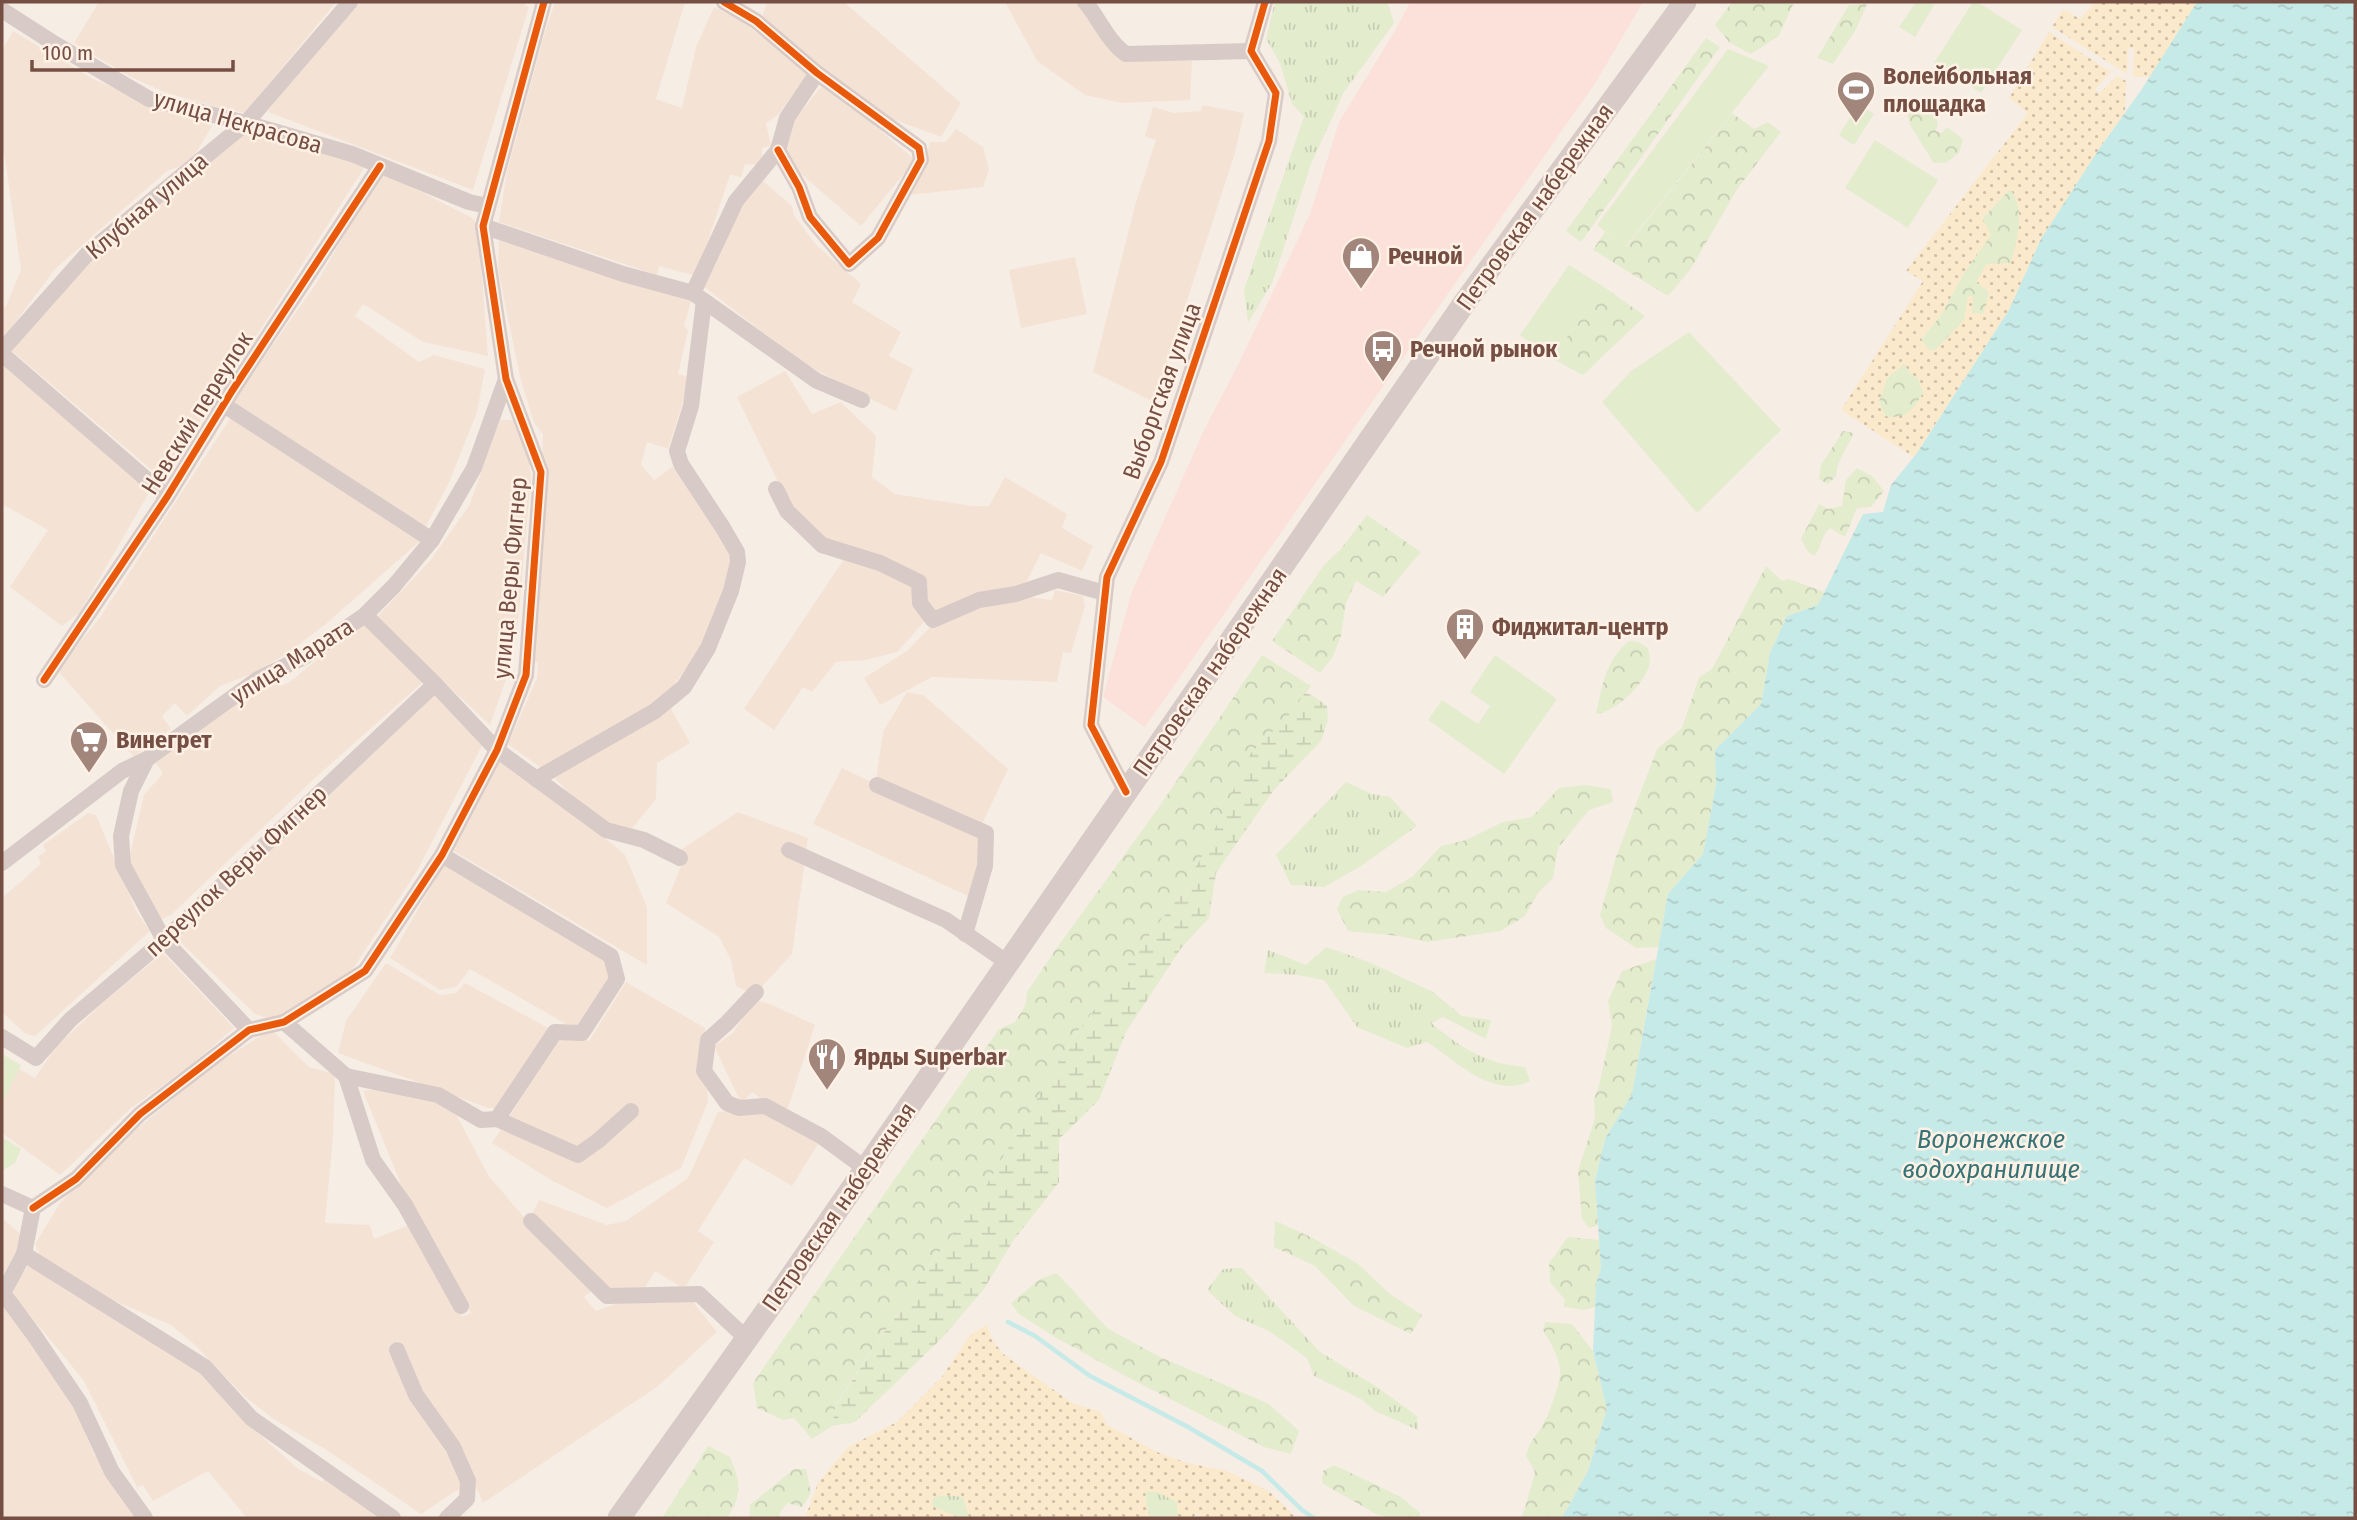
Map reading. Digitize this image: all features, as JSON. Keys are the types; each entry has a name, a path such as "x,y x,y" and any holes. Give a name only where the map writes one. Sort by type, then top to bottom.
{"main road":[{"name":"Петровская набережная","path":"619,1518 866,1169 1465,302 1685,2"}],"street":[{"name":"Клубная улица","path":"167,497 2,352 89,252 246,123 350,2"},
{"name":"улица Веры Фигнер","path":"33,1208 76,1180 140,1114 249,1030 284,1022 365,971 442,855 497,750 526,675 541,472 506,379 483,226 544,2"},
{"path":"724,2 756,21 817,74 919,148 920,160 878,238 849,264 810,217 799,187 778,150"},
{"path":"1085,2 1098,17 1116,47 1126,54 1251,51 1265,2"},
{"name":"улица Некрасова","path":"2,10 149,99 246,123 352,154 469,202 487,206"},
{"name":"Выборгская улица","path":"1126,792 1091,725 1107,577 1161,462 1269,141 1276,93 1251,51"},
{"path":"536,779 655,711 684,687 708,648 731,591 738,562 737,552 681,464 677,452 691,406 699,297 736,201 778,150 787,118 817,74"},
{"name":"Невский переулок","path":"44,680 167,497 380,166"},
{"path":"483,226 699,297 817,381 862,400"},
{"name":"улица Марата","path":"2,863 122,771 147,759 258,679 306,656 365,615 394,586 432,540 474,468 506,379"},
{"path":"224,405 432,540"},
{"path":"776,489 787,511 822,545 880,563 919,582 920,603 933,620 979,600 1016,594 1058,580 1105,593"},
{"path":"365,615 497,750 606,830 644,840 680,858"},
{"name":"переулок Веры Фигнер","path":"2,1037 36,1058 71,1019 164,940 435,684"},
{"path":"147,759 131,791 121,836 123,865 164,940 249,1030"},
{"path":"877,785 986,833 985,866 965,934"},
{"path":"789,850 946,920 1008,963"},
{"path":"442,855 611,956 617,979 582,1033 555,1032 497,1119"},
{"path":"756,992 708,1040 704,1071 727,1103 739,1108 765,1106 821,1136 866,1169"},
{"path":"284,1022 346,1076 438,1095 481,1120 497,1119 578,1155 631,1111"},
{"path":"346,1076 373,1160 405,1205 461,1306"},
{"path":"2,1194 33,1208 24,1254 3,1293 80,1403 112,1472 145,1518"},
{"path":"531,1221 607,1296 699,1294 747,1339"},
{"path":"24,1254 205,1367 251,1418 393,1518"},
{"path":"397,1350 416,1395 453,1447 468,1481 467,1499 447,1518"}],"shaded area":[{"path":"99,2 336,2 245,113 164,92 129,76 74,43"},
{"path":"361,2 526,2 525,6 529,7 473,190 268,112 279,91"},
{"path":"555,2 685,2 656,99 682,108 696,47 714,7 743,22 808,73 778,115 766,123 771,146 762,148 762,165 745,164 741,177 730,175 696,276 659,266 657,275 499,222 507,172"},
{"path":"767,2 844,2 961,103 941,137 887,117 760,23"},
{"path":"1005,2 1079,2 1128,59 1192,61 1190,100 1122,103 1085,95 1037,61"},
{"name":"Речной","path":"1410,2 1643,2 1596,82 1145,727 1103,697 1131,594 1205,428 1310,214 1339,122"},
{"path":"13,31 95,80 212,126 190,163 167,171 55,269 2,340 2,310 21,270 2,138 2,51"},
{"path":"824,83 915,160 861,226 790,164 783,135"},
{"path":"1203,105 1244,113 1234,156 1154,402 1093,372 1136,202 1156,140 1145,136 1153,107 1174,113 1200,111"},
{"path":"956,129 983,147 989,170 983,187 909,195 925,164 930,142 946,142"},
{"path":"250,130 323,147 364,168 225,385 161,478 11,350 72,278"},
{"path":"381,171 472,218 478,225 488,356 423,342 363,304 355,316 419,362 434,355 485,369 477,412 448,485 425,528 233,401 316,284"},
{"path":"763,181 792,206 794,215 816,245 861,284 852,302 901,332 889,356 913,369 896,411 797,359 703,286 715,266 743,199"},
{"path":"499,239 692,298 684,326 688,330 678,374 689,377 686,392 668,449 647,442 641,465 654,480 672,467 718,522 734,564 718,611 694,658 664,698 544,770 508,744 537,678 538,663 535,662 543,434 534,423 520,377 498,269"},
{"path":"1075,257 1087,314 1021,328 1009,270"},
{"path":"3,364 150,491 80,612 62,626 10,587 48,530 2,504"},
{"path":"785,371 812,414 841,402 876,436 872,477 895,494 972,506 989,506 1005,477 1067,514 1062,528 1093,546 1082,571 1041,553 1027,581 1013,592 925,621 897,652 866,660 836,662 812,692 803,687 774,730 744,709 844,559 804,530 737,397"},
{"path":"231,417 420,541 327,623 292,650 255,673 220,686 187,716 175,703 162,716 171,729 134,757 57,670 99,619"},
{"path":"500,420 514,420 527,448 531,478 518,621 509,671 490,725 376,618 429,562 469,506"},
{"path":"1055,590 1083,596 1085,606 1071,653 1063,652 1057,682 932,677 880,705 864,678 907,651 936,621 991,602 1028,597 1052,600"},
{"path":"364,621 424,681 315,778 171,915 159,920 128,863 144,795 163,773 155,762 226,706 278,682 281,686 291,681"},
{"path":"439,690 486,738 417,871 354,967 339,981 273,1020 255,1014 175,937"},
{"path":"907,692 923,695 1008,769 981,826 876,780 883,732"},
{"path":"670,707 690,743 657,763 656,799 629,832 584,809 554,777"},
{"path":"500,761 543,786 625,855 647,907 647,965 452,850"},
{"path":"842,768 986,837 970,897 813,824"},
{"path":"738,812 808,838 792,954 754,995 736,986 731,960 719,937 666,903 683,861 679,851"},
{"path":"88,813 96,815 137,913 150,931 35,1036 26,1034 2,1012 2,898 41,864 38,857 46,851 43,845"},
{"path":"447,859 620,964 586,1021 576,1025 566,1024 470,969 456,987 440,990 390,958"},
{"path":"163,953 234,1028 191,1065 131,1108 60,1175 2,1133 2,1089 15,1067 35,1078 55,1048 106,1000"},
{"path":"386,963 440,995 456,993 465,983 552,1030 502,1108 488,1108 338,1053 346,1021"},
{"path":"626,982 705,1028 708,1102 681,1168 607,1208 551,1180 492,1143 561,1036 589,1041"},
{"path":"754,1000 770,1004 815,1025 787,1111 762,1100 753,1092 741,1103 714,1046 733,1033"},
{"path":"271,1029 309,1067 335,1074 333,1136 325,1223 370,1225 374,1239 412,1224 462,1317 471,1313 405,1194 363,1091 393,1087 431,1099 455,1112 488,1175 534,1229 596,1287 584,1297 596,1311 624,1301 689,1297 717,1332 657,1387 483,1503 459,1446 414,1381 410,1359 398,1341 390,1344 417,1403 465,1485 421,1514 325,1449 275,1420 245,1397 195,1345 171,1325 98,1294 41,1258 35,1244 60,1203 126,1138 215,1065"},
{"path":"763,1107 820,1141 792,1186 744,1158 698,1231 714,1242 684,1289 655,1271 643,1291 610,1289 531,1216 539,1200 607,1225 626,1221 688,1178 718,1112"},
{"path":"2,1218 25,1238 2,1276"},
{"path":"30,1263 192,1361 240,1417 297,1468 322,1482 329,1473 390,1518 247,1518 208,1471 153,1501 143,1485 137,1487 84,1381 18,1305 12,1289"},
{"path":"2,1306 44,1354 72,1400 94,1455 137,1518 2,1518"}],"green space":[{"path":"1275,2 1387,2 1394,23 1344,92 1311,164 1273,281 1248,323 1244,289 1304,117 1292,104 1280,63 1266,39"},
{"path":"1732,2 1794,2 1779,36 1751,54 1730,43 1715,25"},
{"name":"Волейбольная площадка","path":"1916,2 1929,2 1934,5 1915,37 1899,27"},
{"path":"1973,2 2022,30 1981,93 1934,63"},
{"path":"1867,4 1855,31 1833,64 1817,58 1849,5"},
{"path":"1706,38 1720,47 1581,242 1566,231"},
{"path":"1728,49 1769,66 1625,247 1597,225"},
{"path":"1914,103 1932,113 1938,122 1936,131 1942,133 1947,127 1963,139 1959,153 1946,163 1933,162 1910,125 1907,113"},
{"name":"Волейбольная площадка","path":"1859,104 1874,114 1854,145 1839,135"},
{"path":"1732,113 1754,129 1768,122 1781,132 1738,188 1690,270 1668,296 1593,250 1605,232 1626,247"},
{"path":"1875,140 1938,180 1908,228 1845,188"},
{"path":"2010,189 2018,206 2019,216 2018,235 2011,264 1977,282 1989,292 1984,315 1972,314 1935,351 1929,351 1921,340 1941,315 1964,273 1990,235 1982,219"},
{"path":"1569,265 1604,287 1551,358 1520,335"},
{"path":"1604,287 1645,316 1583,375 1551,358"},
{"path":"1689,332 1781,430 1697,513 1602,402 1631,371"},
{"path":"1904,363 1912,375 1918,378 1923,393 1909,413 1899,417 1885,416 1879,401 1887,378"},
{"path":"1843,431 1854,433 1838,464 1836,476 1828,484 1819,479 1821,465"},
{"path":"1857,468 1872,476 1884,491 1871,507 1857,508 1845,537 1830,528 1814,556 1808,552 1801,539 1819,504 1828,509 1842,506 1846,480"},
{"path":"1367,515 1421,552 1383,597 1356,581 1346,603 1341,636 1332,658 1320,673 1272,641 1324,565 1340,550"},
{"path":"1766,566 1782,581 1789,579 1824,592 1818,605 1787,616 1770,653 1761,704 1715,750 1716,785 1703,854 1668,894 1659,947 1636,948 1606,928 1600,915 1616,857 1657,749 1682,728 1699,677 1712,669"},
{"path":"1629,641 1638,642 1648,648 1650,662 1646,673 1635,689 1620,703 1612,709 1596,714 1610,665"},
{"path":"1262,655 1311,686 1290,714 1179,896 1070,1042 979,1198 917,1283 836,1404 832,1426 812,1439 794,1418 783,1420 757,1408 753,1383 999,1029 1015,1022 1025,1006 1027,992 1159,807"},
{"path":"1495,655 1557,699 1504,774 1428,720 1442,700 1478,724 1490,706 1470,692"},
{"path":"1305,693 1327,706 1328,720 1321,741 1273,791 1216,873 1209,918 1182,947 1126,1032 1099,1100 1059,1139 1059,1182 1013,1241 984,1289 943,1337 855,1422 832,1426 836,1405 917,1283 979,1198 1070,1042 1179,896 1201,858 1251,753 1290,714"},
{"path":"1346,782 1372,794 1390,797 1417,826 1361,866 1324,887 1291,885 1276,855"},
{"path":"1585,785 1611,789 1613,802 1589,810 1558,848 1553,878 1538,893 1525,916 1501,931 1427,942 1348,931 1337,909 1343,897 1358,890 1386,892 1412,877 1441,846 1466,840 1503,822 1532,817 1559,788"},
{"path":"1326,947 1369,962 1433,992 1462,1016 1491,1020 1486,1039 1443,1017 1431,1023 1475,1053 1498,1062 1525,1067 1530,1081 1516,1086 1489,1082 1463,1068 1427,1042 1407,1048 1357,1027 1324,980 1264,973 1268,950 1306,965"},
{"path":"1656,959 1632,1094 1605,1139 1595,1181 1598,1225 1589,1228 1582,1219 1578,1171 1595,1118 1594,1098 1612,1026 1608,1001 1622,971"},
{"path":"2,1054 21,1065 2,1103"},
{"path":"2,1137 21,1149 15,1163 2,1171"},
{"path":"1275,1221 1311,1237 1358,1264 1390,1294 1422,1315 1411,1334 1354,1306 1315,1266 1274,1247"},
{"path":"1568,1237 1599,1240 1601,1268 1596,1284 1595,1307 1584,1310 1564,1307 1565,1300 1550,1282 1549,1263"},
{"path":"1242,1268 1320,1352 1377,1387 1417,1416 1418,1430 1375,1411 1361,1399 1314,1376 1307,1358 1269,1331 1235,1316 1207,1290 1223,1269"},
{"path":"1057,1273 1107,1328 1160,1357 1269,1404 1299,1431 1291,1454 1264,1447 1131,1379 1019,1314 1011,1303 1040,1279"},
{"path":"1545,1322 1572,1324 1593,1351 1607,1409 1588,1471 1562,1518 1522,1518 1535,1472 1526,1456 1547,1416 1560,1376 1556,1354 1543,1330"},
{"path":"708,1446 730,1457 736,1473 738,1495 727,1518 662,1518"},
{"path":"1334,1465 1401,1497 1420,1513 1420,1518 1391,1518 1376,1514 1322,1483 1323,1471"},
{"path":"794,1469 806,1469 811,1493 802,1507 787,1503 779,1514 780,1518 749,1518 750,1505"},
{"path":"1145,1492 1158,1492 1177,1502 1180,1518 1149,1518"},
{"path":"933,1497 963,1497 970,1517 960,1518 932,1506"}],"sand":[{"path":"2095,2 2197,2 2150,77 2133,77 2134,48 2128,49 2127,74 2052,27 2063,9 2080,19"},
{"path":"2049,32 2111,72 2095,89 2099,94 2117,76 2126,81 2125,112 2041,239 2009,310 1914,457 1841,410 1923,281 1906,271 2028,113 2009,98","holes":["2010,189 2018,206 2019,216 2018,235 2011,263 1987,264 1976,282 1989,292 1983,314 1972,313 1973,296 1968,296 1964,320 1935,350 1929,350 1921,339 1941,315 1964,273 1991,235 1982,218","1904,364 1912,375 1918,378 1923,393 1909,412 1899,416 1885,416 1879,401 1887,378"]},
{"path":"987,1325 991,1338 1003,1354 1072,1403 1101,1412 1107,1425 1157,1452 1187,1463 1227,1471 1270,1492 1297,1518 1207,1518 1196,1514 1193,1518 1178,1517 1177,1502 1158,1492 1145,1492 1149,1518 969,1518 963,1497 949,1495 933,1497 932,1506 960,1518 944,1518 938,1514 934,1518 805,1518 818,1483 848,1447 897,1422 941,1378 971,1334"}],"water":[{"name":"Воронежское водохранилище","path":"2197,2 2355,2 2355,1518 1562,1518 1588,1471 1607,1409 1593,1351 1596,1284 1601,1268 1595,1181 1605,1139 1632,1094 1668,894 1703,854 1716,785 1715,750 1761,704 1770,653 1787,616 1818,605 1863,514 1883,512 1891,485 1917,453 2009,310 2041,239"}],"waterway":[{"path":"1008,1322 1035,1336 1090,1376 1188,1427 1262,1471 1302,1510 1314,1518"}],"cycle path":[{"path":"33,1208 76,1179 140,1114 249,1030 284,1022 365,971 442,855 497,750 526,675 541,472 506,379 483,226 544,2"},
{"path":"724,2 756,21 817,73 919,148 921,160 878,238 849,264 810,217 799,187 778,150"},
{"path":"1126,792 1091,725 1107,577 1161,462 1269,141 1276,93 1251,51 1265,2"},
{"path":"44,680 167,497 232,391 380,166"}],"place":[{"name":"Волейбольная площадка","path":"1856,124"},
{"name":"Речной","path":"1361,290"},
{"name":"Речной рынок","path":"1383,383"},
{"name":"Фиджитал-центр","path":"1465,661"},
{"name":"Винегрет","path":"89,774"},
{"name":"Ярды Superbar","path":"827,1091"}]}
